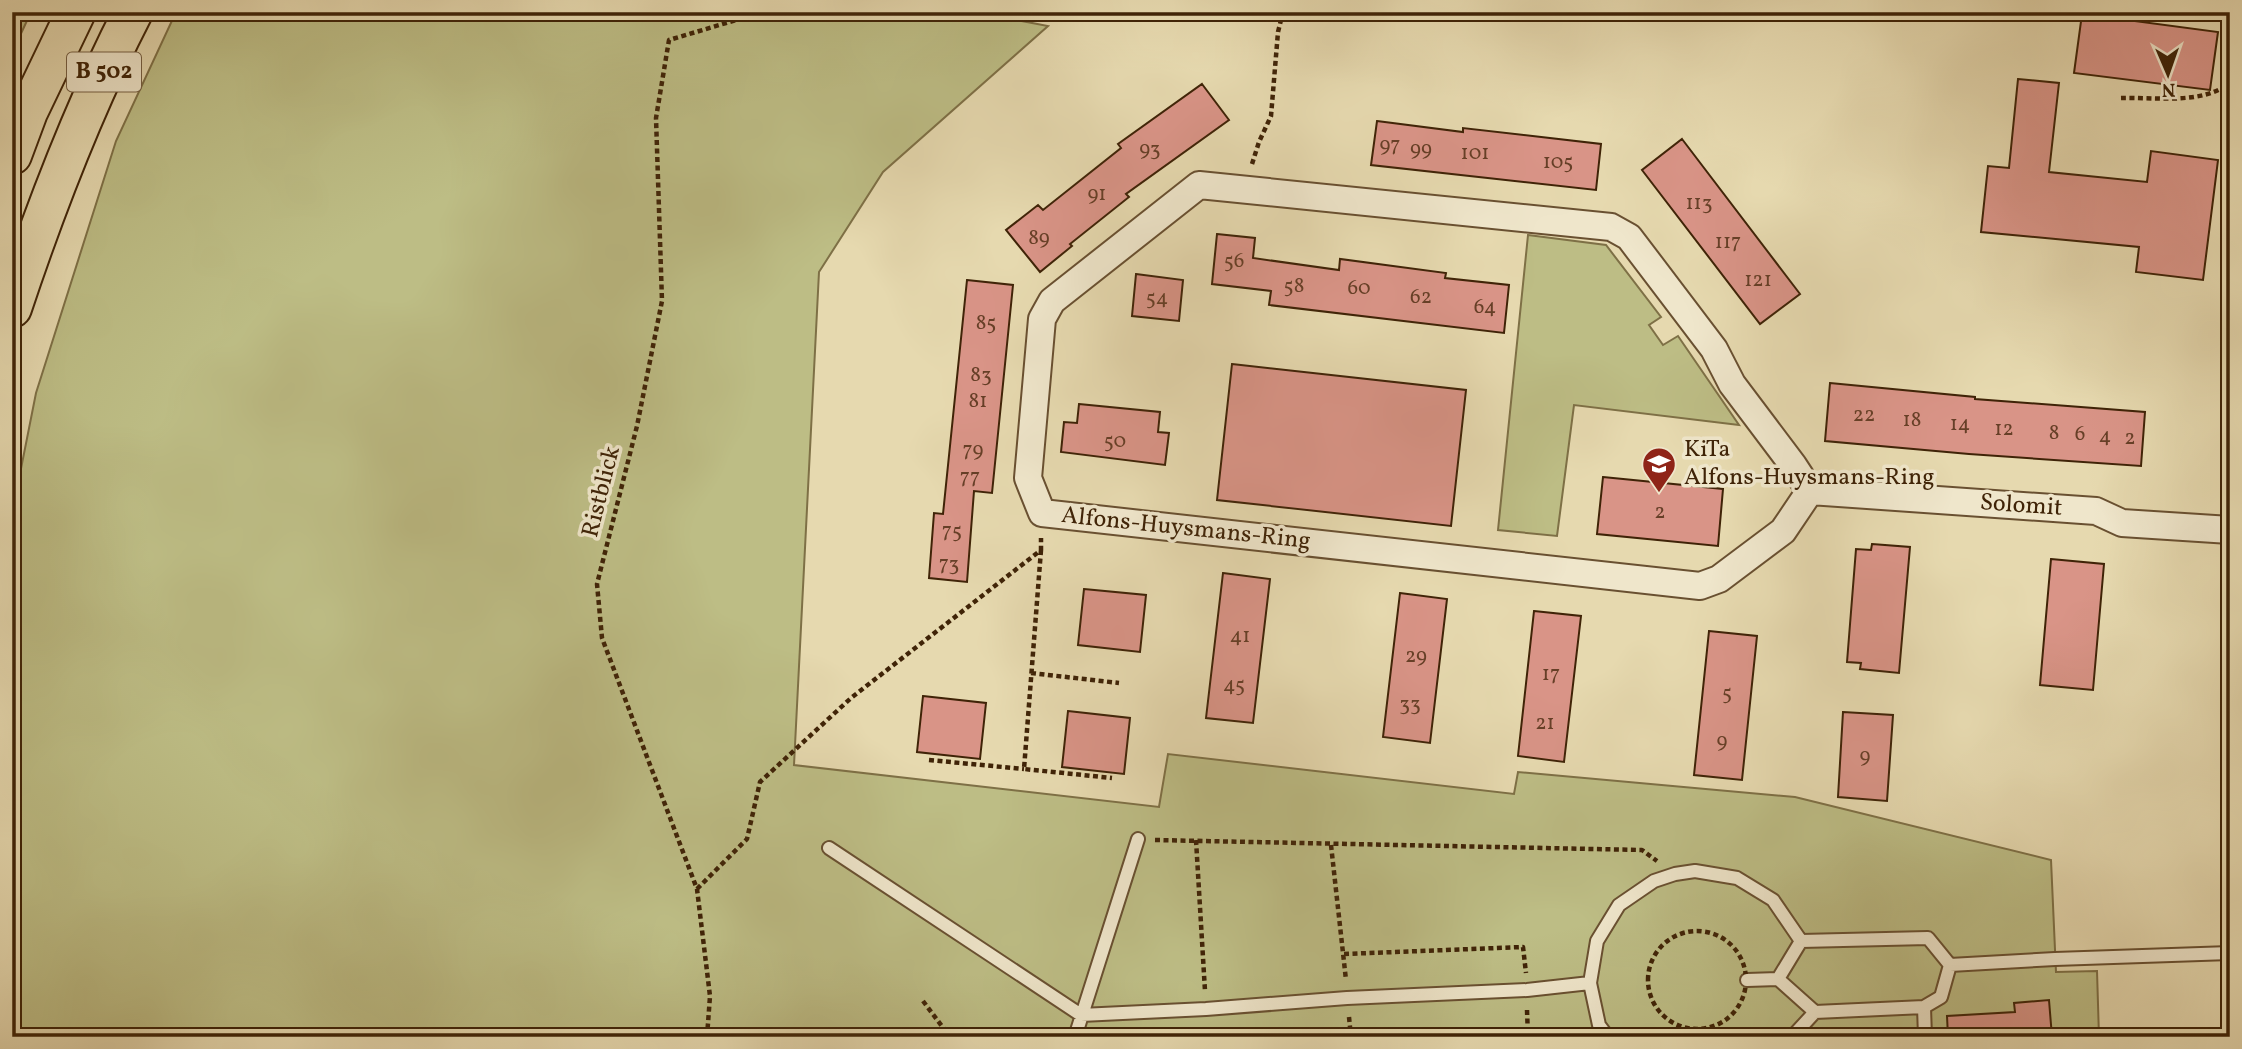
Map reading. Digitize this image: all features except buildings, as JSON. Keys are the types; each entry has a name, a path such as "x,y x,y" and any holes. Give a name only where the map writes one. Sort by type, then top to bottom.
{"highway":[{"name":"B 502","path":"12,155 28,112 76,12"},
{"name":"B 502","path":"12,307 76,132 132,12"}],"street":[{"name":"Alfons-Huysmans-Ring","path":"1199,185 1244,189 1611,227 1629,237 1714,349 1732,384 1810,491 1783,531 1720,579 1700,586 1042,513 1028,478 1042,319 1052,301 1199,185"},
{"name":"Solomit","path":"1810,491 2096,511 2122,523 2230,530"}],"lane":[{"path":"1074,1037 1138,839"},
{"path":"829,848 1081,1015 1527,990 1590,983"},
{"path":"1608,1037 1599,1025 1590,983 1597,941 1619,905 1654,881 1695,871 1737,878 1773,900 1801,941"},
{"path":"1801,941 1928,938 1950,965"},
{"path":"1778,979 1801,941"},
{"path":"1950,965 2230,953"},
{"path":"1747,980 1778,979 1815,1012 1924,1007 1941,997 1950,965"},
{"path":"1924,1007 1925,1037"},
{"path":"1793,1037 1815,1012"}],"path":[{"name":"Ristblick","path":"707,1037 710,996 696,889 602,638 597,584 637,426 662,301 656,118 669,40 763,12"},
{"path":"1244,189 1259,142 1272,116 1278,32 1283,12"},
{"path":"2121,98 2200,97 2221,90 2230,83"},
{"path":"1024,769 1042,513"},
{"path":"696,889 747,839 760,782 851,698 1041,550"},
{"path":"1031,673 1119,683"},
{"path":"929,760 1112,778"},
{"path":"1138,839 1642,850 1675,874"},
{"path":"1196,840 1206,1009"},
{"path":"1331,845 1351,1037"},
{"path":"1693,930 1713,933 1731,943 1743,960 1747,980 1744,998 1733,1015 1717,1026 1698,1030 1678,1026 1662,1016 1651,1001 1647,983 1650,964 1659,947 1674,936 1693,930"},
{"path":"1344,954 1523,947 1528,1037"},
{"path":"923,1001 950,1037"}],"green space":[{"path":"12,12 31,12 12,53"},
{"path":"176,12 975,12 1048,26 883,172 819,272 794,765 1159,807 1168,754 1514,794 1518,772 1795,797 2051,860 2056,972 2097,971 2099,1037 12,1037 12,514 36,393 116,141"},
{"path":"1528,235 1606,245 1661,317 1649,325 1663,345 1678,336 1739,425 1574,405 1557,536 1498,530"}],"place":[{"name":"KiTa Alfons-Huysmans-Ring","path":"1659,494"}]}
